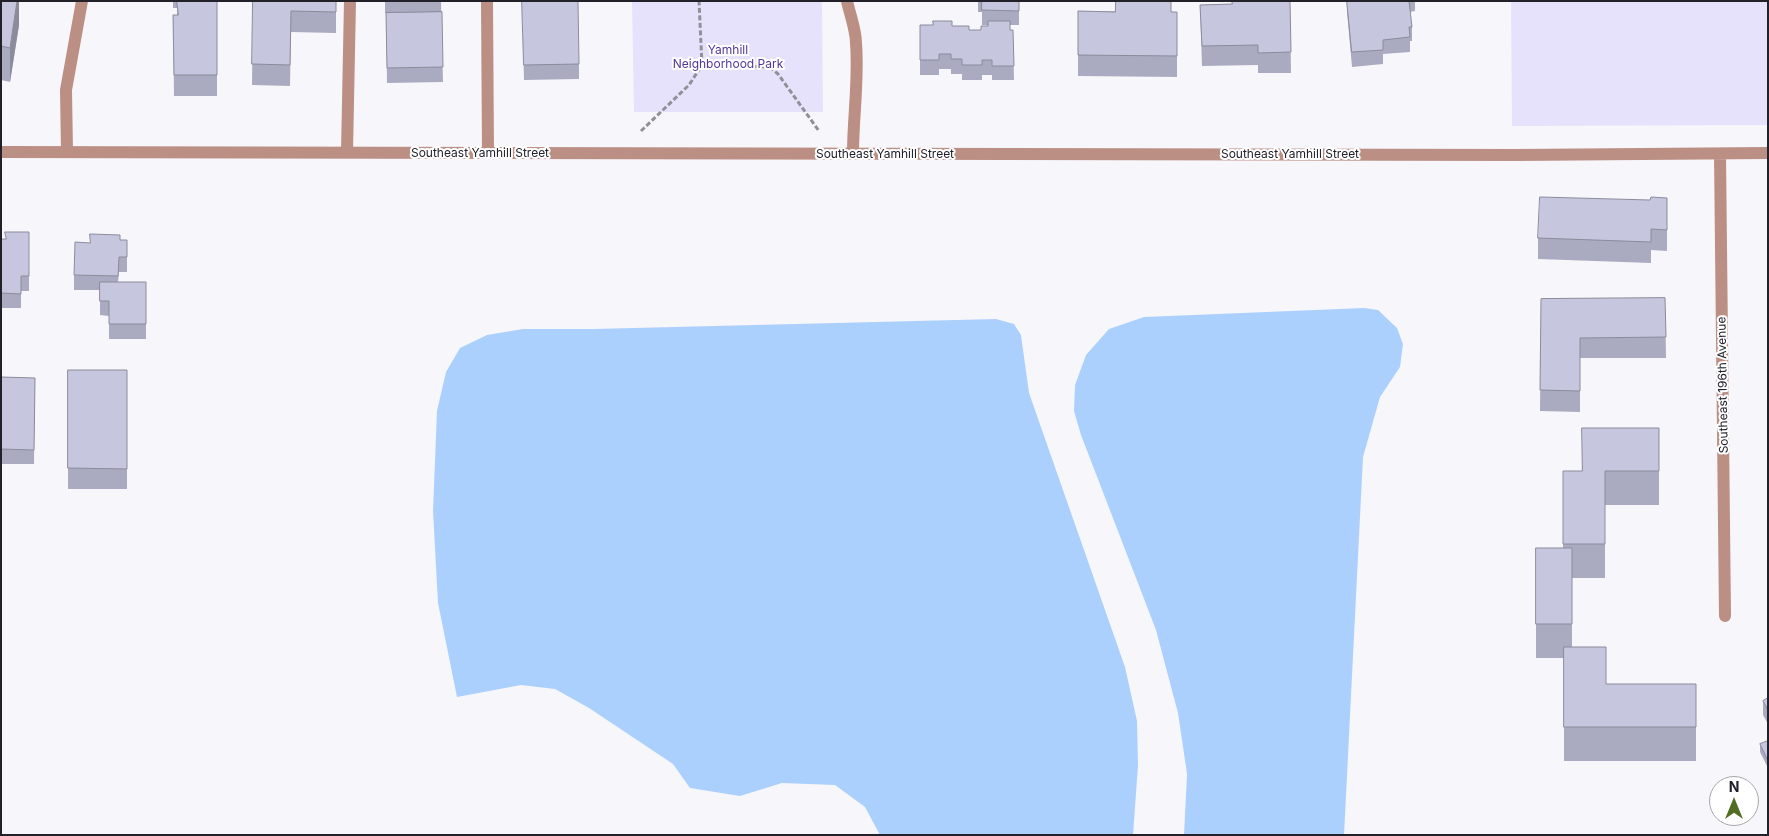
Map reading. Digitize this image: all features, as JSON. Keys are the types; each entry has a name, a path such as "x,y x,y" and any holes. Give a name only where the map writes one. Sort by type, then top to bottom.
{"street":[{"path":"67,152 66,90 82,1"},
{"path":"347,152 350,1"},
{"path":"486,1 488,153"},
{"path":"847,1 856,41 857,80 853,119 853,154"},
{"name":"Southeast Yamhill Street","path":"1,152 1768,154"},
{"name":"Southeast 196th Avenue","path":"1720,154 1724,616"}],"path":[{"path":"616,153 689,85 702,65 699,1"},
{"path":"702,65 770,67 778,74 836,154"}],"green space":[{"name":"Yamhill Neighborhood Park","path":"632,1 822,1 823,112 634,112"},
{"path":"1511,1 1768,1 1768,125 1512,126"}],"water":[{"path":"1364,308 1378,310 1397,328 1403,344 1400,367 1380,397 1363,457 1344,835 1184,835 1187,774 1178,713 1156,630 1081,435 1074,411 1075,385 1086,355 1109,329 1144,317"},
{"path":"996,319 1014,324 1021,335 1029,393 1125,667 1137,721 1138,765 1133,835 880,835 865,807 835,785 782,783 740,796 690,788 673,764 589,708 555,689 521,685 457,697 438,603 433,511 437,411 446,372 460,348 487,335 523,329 594,329"}],"building":[{"path":"1,1 17,1 10,48 1,46"},
{"path":"177,1 217,1 217,75 174,75 173,15 178,15"},
{"path":"253,1 336,1 336,12 291,11 290,65 252,64"},
{"path":"522,1 578,1 579,64 524,65"},
{"path":"982,1 1019,1 1019,11 982,10"},
{"path":"1116,1 1171,1 1171,12 1177,12 1177,56 1078,55 1078,11 1115,12"},
{"path":"1232,1 1290,1 1291,52 1258,53 1258,45 1202,46 1200,5 1232,4"},
{"path":"1347,1 1409,1 1412,27 1409,27 1410,37 1383,40 1383,50 1352,52"},
{"path":"442,12 443,67 387,68 386,13"},
{"path":"933,21 952,21 952,26 969,26 969,30 981,30 981,26 988,26 988,21 1010,21 1010,30 1013,30 1014,66 992,66 992,60 982,60 982,65 962,65 962,59 951,59 951,54 939,54 939,60 920,60 920,25 933,25"},
{"path":"1540,197 1650,200 1651,197 1667,198 1667,230 1651,229 1651,242 1538,238"},
{"path":"5,232 29,232 29,276 21,276 21,294 1,293 1,239 6,239"},
{"path":"90,234 120,235 120,240 127,240 127,257 119,257 118,276 74,275 75,242 90,243"},
{"path":"100,282 146,282 146,324 109,324 109,301 100,301"},
{"path":"1665,298 1666,337 1580,338 1580,391 1540,390 1541,299"},
{"path":"68,370 127,370 127,469 68,468"},
{"path":"1,377 35,378 34,450 1,449"},
{"path":"1582,428 1659,428 1659,471 1605,471 1605,544 1563,544 1563,471 1582,471"},
{"path":"1536,548 1572,548 1572,624 1536,624"},
{"path":"1564,647 1606,647 1606,684 1696,684 1696,727 1564,727"},
{"path":"1768,698 1768,710 1763,701"},
{"path":"1768,741 1768,761 1760,744"}]}
